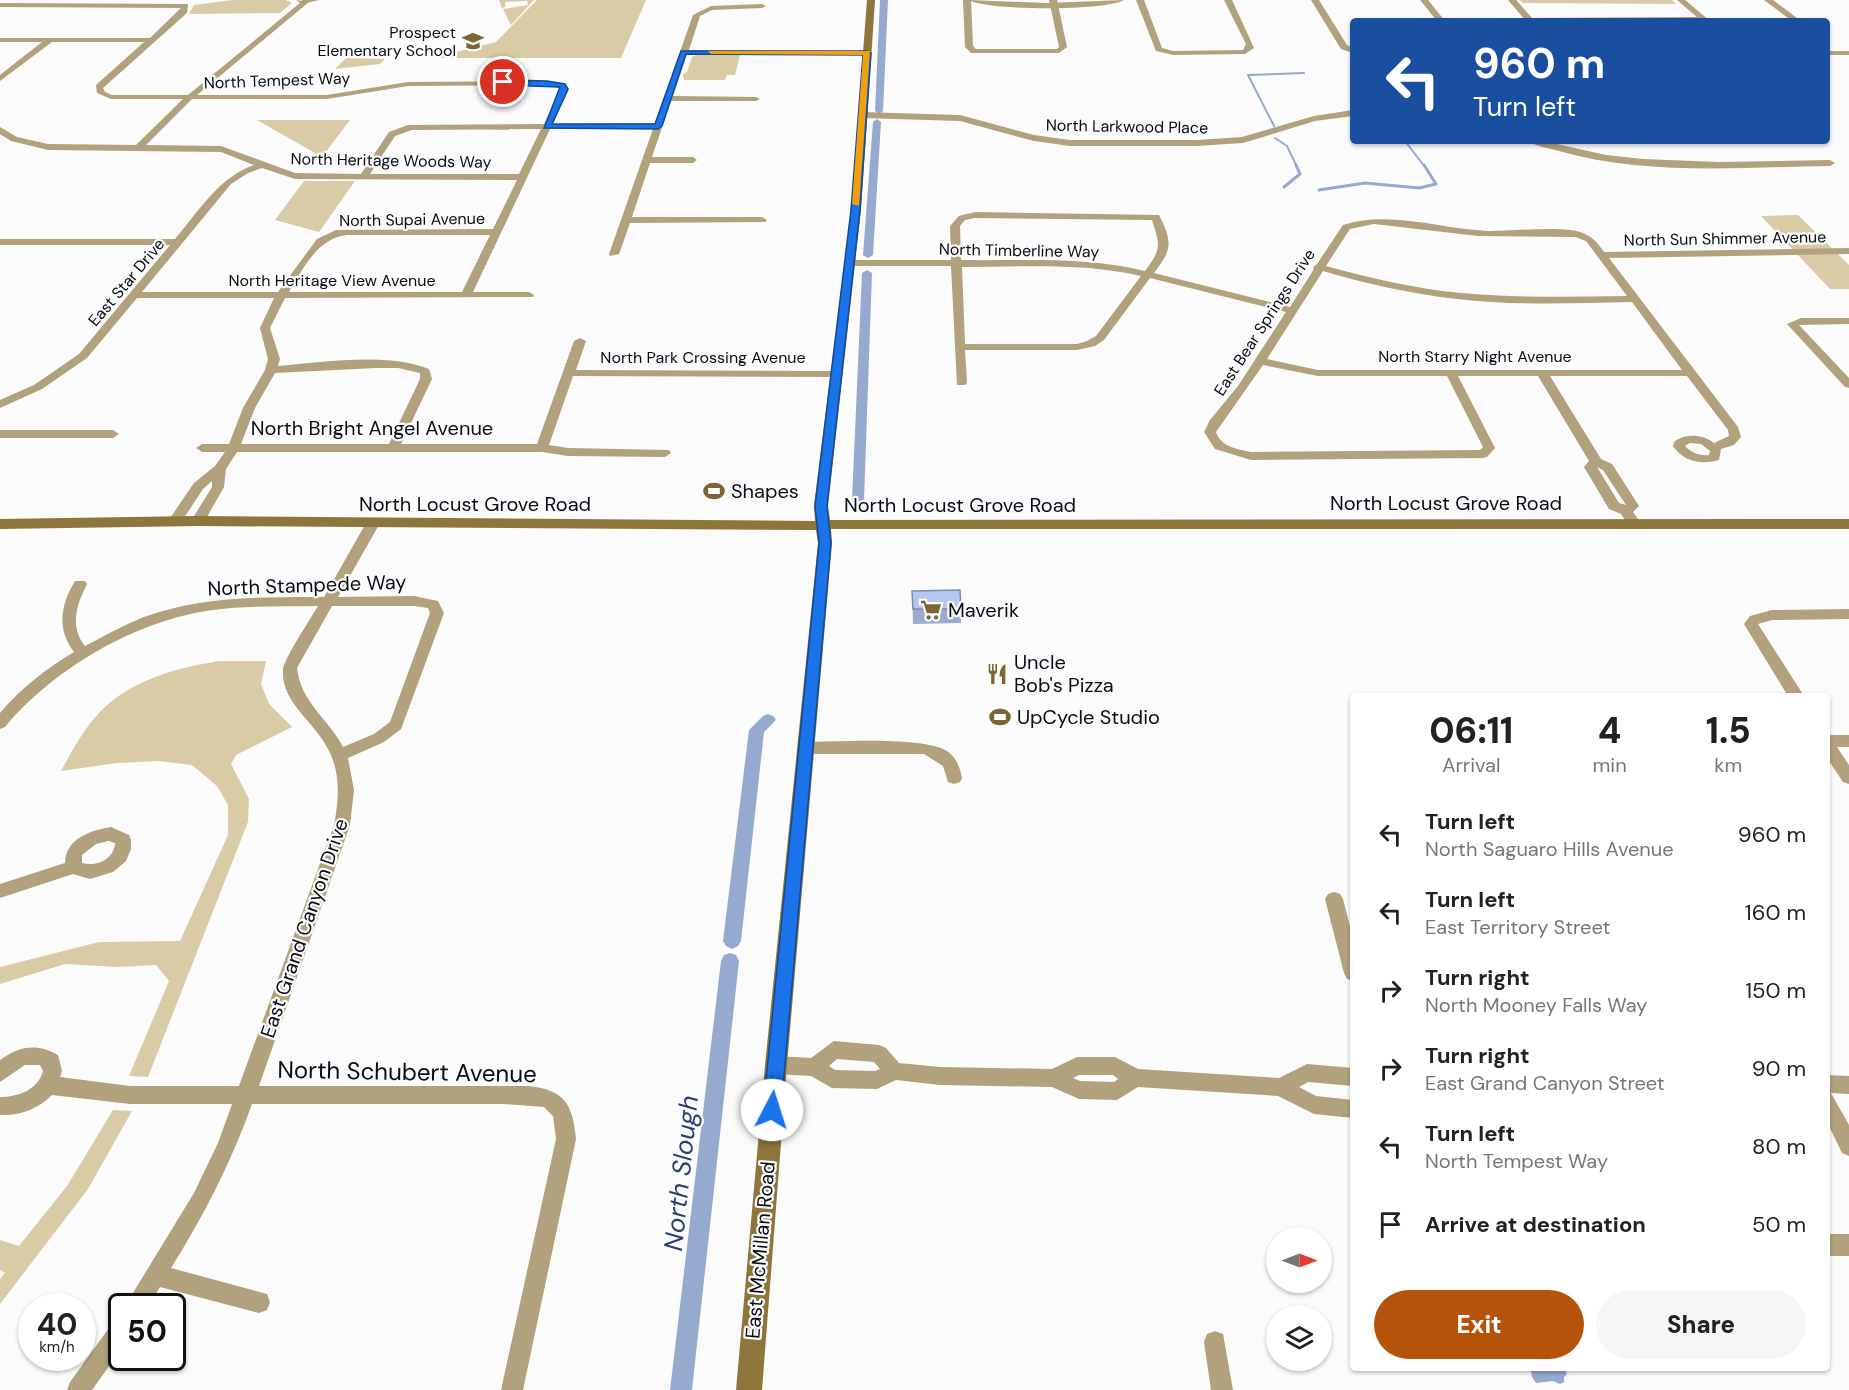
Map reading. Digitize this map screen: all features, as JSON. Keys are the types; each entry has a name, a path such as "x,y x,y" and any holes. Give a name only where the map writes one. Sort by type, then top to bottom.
{"main road":[{"name":"East McMillan Road","path":"749,1390 776,1065 825,543 821,506 850,263 872,0"},
{"name":"North Locust Grove Road","path":"0,524 198,521 823,525 1630,517 1849,524"}],"street":[{"path":"139,147 218,71 302,1 315,0"},
{"path":"967,0 969,47 974,51 1059,51 1063,47 1053,2"},
{"path":"973,0 1002,5 1120,0"},
{"path":"1011,0 1053,2 1066,0"},
{"path":"1140,0 1156,47 1162,51 1238,53 1249,50 1250,44 1228,0"},
{"path":"1314,0 1344,47 1350,50"},
{"path":"1424,0 1439,18"},
{"path":"1512,0 1528,18"},
{"path":"1681,0 1703,18"},
{"path":"1768,0 1793,18"},
{"path":"0,5 185,6 184,10 150,40 0,40"},
{"path":"614,254 697,15 705,9 719,7 762,6"},
{"path":"0,79 50,40"},
{"name":"North Tempest Way","path":"150,40 102,82 99,87 101,93 123,98 327,97 427,82 547,83 562,86 565,89 547,126"},
{"path":"1830,46 1840,53"},
{"path":"684,52 867,53"},
{"path":"1830,53 1849,53"},
{"path":"668,99 756,99"},
{"name":"North Larkwood Place","path":"862,115 960,118 1034,138 1070,143 1197,143 1243,140 1314,119 1350,113"},
{"path":"466,295 547,126"},
{"path":"363,177 392,134 416,127 658,126"},
{"name":"North Heritage Woods Way","path":"0,130 14,139 48,147 221,149 242,154 275,172 295,176 522,177"},
{"path":"0,144 14,139"},
{"path":"1544,144 1586,156 1632,162 1830,163"},
{"path":"646,160 693,160"},
{"name":"East Star Drive","path":"0,404 38,387 74,364 233,177 262,165"},
{"path":"960,346 1077,347 1091,344 1100,338 1162,254 1165,246 1156,218 975,215 962,218 955,226 961,383"},
{"path":"626,220 762,220"},
{"name":"East Bear Springs Drive","path":"1450,372 1488,445 1487,451 1483,454 1251,456 1232,452 1219,446 1210,432 1214,423 1243,388 1318,267 1346,227 1360,222 1375,221 1470,233 1582,235 1589,238 1602,255"},
{"name":"North Supai Avenue","path":"282,295 318,243 328,236 347,232 496,232"},
{"path":"0,242 179,242"},
{"name":"North Sun Shimmer Avenue","path":"1602,255 1849,251"},
{"path":"1602,255 1734,430 1735,437 1730,442 1714,447"},
{"name":"North Timberline Way","path":"850,263 1112,266 1292,310"},
{"path":"1318,267 1387,285 1436,293 1499,299 1635,299"},
{"name":"North Heritage View Avenue","path":"135,295 529,295"},
{"path":"175,521 198,486 220,470 234,447 249,408 271,370 274,359 265,337 265,326 282,295"},
{"path":"1849,321 1801,321 1792,324 1849,385"},
{"path":"542,448 580,341"},
{"name":"North Starry Night Avenue","path":"1260,361 1318,373 1690,373"},
{"path":"271,370 408,365 422,368 426,379 393,448"},
{"name":"North Park Crossing Avenue","path":"569,373 838,374"},
{"path":"1542,373 1596,462 1608,467 1633,506 1630,517"},
{"path":"0,434 113,434"},
{"name":"North Bright Angel Avenue","path":"202,448 542,448 568,452 665,453"},
{"path":"198,521 218,487 220,470"},
{"name":"East Grand Canyon Drive","path":"145,1293 201,1200 227,1148 342,825 348,785 340,755 327,734 296,697 291,683 290,668 373,523"},
{"path":"80,584 68,612 73,642 82,653"},
{"name":"North Stampede Way","path":"0,723 23,697 46,677 82,653 148,621 197,608 246,602 414,601 434,604 437,613 435,621 398,722 379,738 340,755"},
{"path":"1794,693 1751,624 1755,619 1772,615 1849,614"},
{"path":"1830,743 1849,741"},
{"path":"805,748 924,748 939,753 950,761 954,778"},
{"path":"1830,748 1849,778"},
{"path":"0,891 74,867"},
{"path":"1334,899 1350,961"},
{"path":"814,1067 834,1050 879,1054 894,1071"},
{"path":"0,1073 16,1060 26,1056 45,1056 51,1061 53,1068 47,1085 29,1101 8,1107 0,1106"},
{"path":"776,1065 814,1067 832,1079 877,1080 894,1071 940,1076 1053,1078 1079,1090 1117,1091 1134,1078 1280,1087 1314,1105 1350,1109"},
{"path":"1280,1087 1307,1073 1350,1077"},
{"path":"1830,1084 1849,1085"},
{"name":"North Schubert Avenue","path":"47,1085 130,1095 543,1096 563,1111 566,1139 512,1390"},
{"path":"1830,1107 1849,1146"},
{"path":"1830,1245 1849,1245"},
{"path":"157,1275 259,1302"},
{"path":"1215,1342 1222,1390"},
{"path":"78,1390 108,1348"}],"shaded area":[{"path":"233,0 286,0 292,3 280,13 189,14 194,5"},
{"path":"499,0 534,0 511,25 503,9 528,5 527,1 505,2 505,7 502,8"},
{"path":"537,0 646,0 621,58 432,58 496,42"},
{"path":"1520,0 1672,0 1676,4 1523,3"},
{"path":"696,55 740,55 735,75 727,75 725,80 684,80 683,74 687,72 692,57"},
{"path":"346,58 385,59 380,64 335,69"},
{"path":"257,120 350,120 322,157"},
{"path":"304,181 355,181 319,232 275,220"},
{"path":"1798,215 1849,265 1849,289 1830,289 1761,216"},
{"path":"219,661 266,661 261,684 269,704 292,727 236,755 231,764 249,799 248,822 148,1077 129,1076 169,981 156,965 117,967 65,964 0,984 0,967 99,942 180,941 228,835 228,805 217,786 192,765 158,761 117,763 61,771 93,720 125,692 154,677 186,667"},
{"path":"113,1110 132,1111 88,1189 0,1304 0,1279 5,1273 0,1270 0,1240 19,1246 67,1186"}],"water":[{"path":"1531,1371 1566,1371 1567,1374 1564,1382 1560,1384 1553,1381 1536,1383"}],"building":[{"path":"960,590 961,609 913,609 912,591"}],"waterway":[{"path":"879,111 884,0"},
{"name":"North Slough","path":"1274,126 1248,75 1304,73"},
{"path":"868,255 877,122"},
{"name":"North Slough","path":"1275,138 1287,146 1297,167"},
{"name":"North Slough","path":"1407,144 1425,167"},
{"name":"North Slough","path":"1284,187 1300,174 1296,165"},
{"name":"North Slough","path":"1319,190 1365,183 1419,188 1436,184 1424,165"},
{"path":"858,500 867,273"},
{"name":"North Slough","path":"732,941 757,730 768,720"},
{"name":"North Slough","path":"681,1390 730,961"}],"slow traffic":[{"path":"711,52 867,53 856,204"}],"place":[{"name":"Prospect Elementary School","path":"473,41"},
{"name":"Shapes","path":"714,491"},
{"name":"Maverik","path":"931,610"},
{"name":"Uncle Bob's Pizza","path":"997,674"},
{"name":"UpCycle Studio","path":"1000,717"}],"route":[{"path":"503,82 558,84 565,89 547,126 658,126 684,52 867,53 856,210 821,506 825,543 772,1110"}]}
